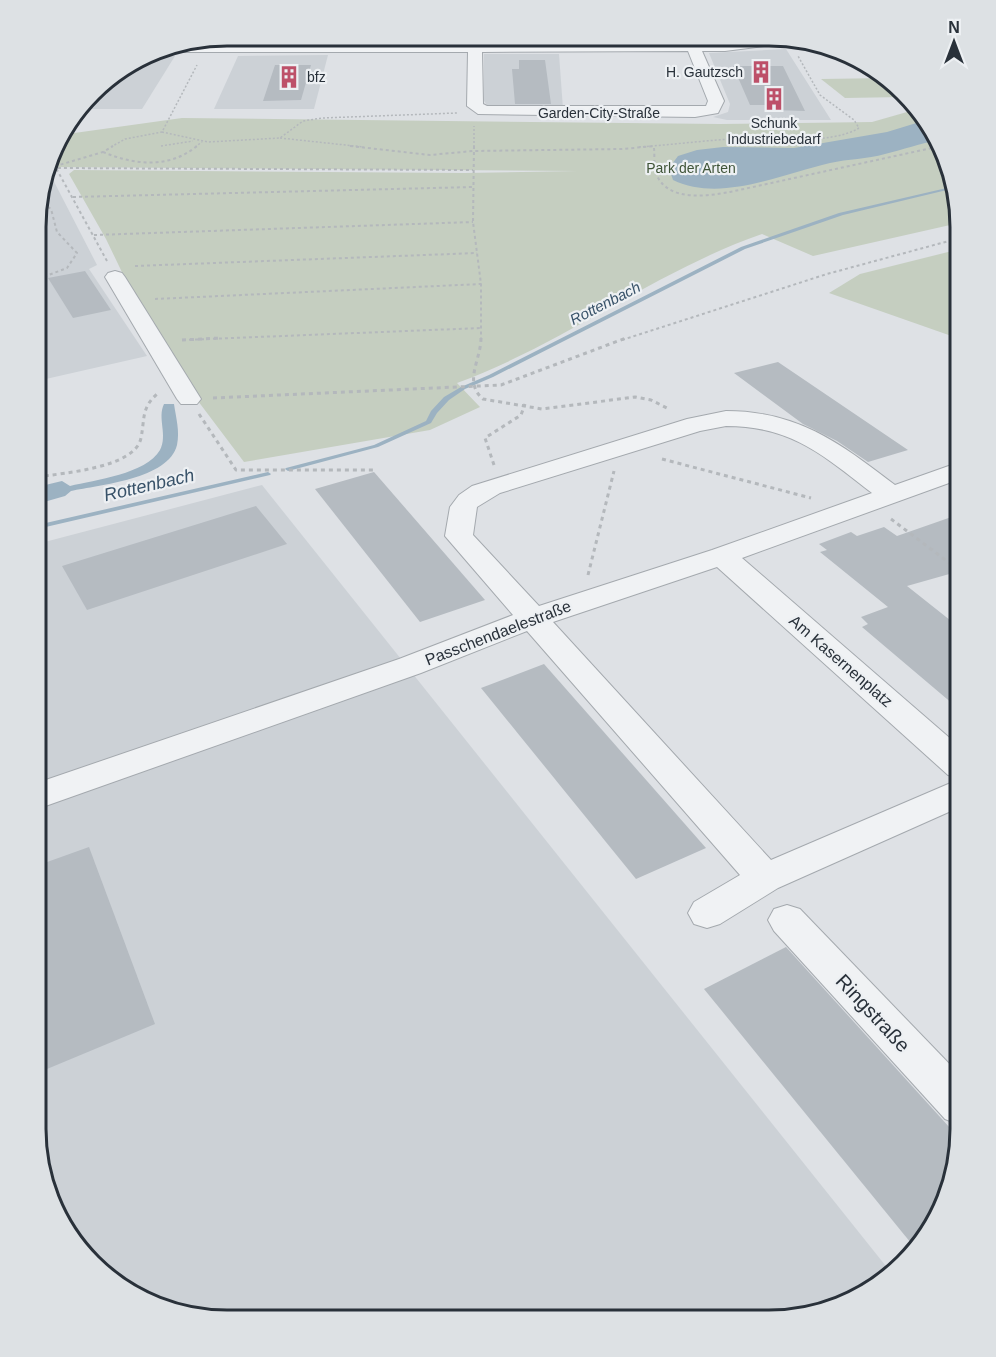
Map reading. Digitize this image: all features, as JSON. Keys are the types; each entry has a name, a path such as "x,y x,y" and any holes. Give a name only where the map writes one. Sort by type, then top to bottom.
{"street":[{"path":"207,48 737,46"},
{"name":"Garden-City-Straße","path":"475,48 475,106 484,111 683,112 712,110 716,101 693,47"},
{"path":"113,272 183,390"},
{"path":"765,878 459,536 458,514 463,505 480,491 501,483 696,423 738,417 786,424 807,433 867,502"},
{"name":"Passchendaelestraße","path":"46,793 410,666 531,618 722,556 950,474"},
{"name":"Am Kasernenplatz","path":"722,556 949,757"},
{"path":"707,913 765,878 949,797"},
{"name":"Ringstraße","path":"787,920 949,1093"}],"path":[{"path":"162,132 197,64"},
{"path":"280,138 303,121 322,118 458,113"},
{"path":"474,119 472,222 481,284 481,348 472,378 473,387 483,399 499,403 525,404 542,409 635,397 651,400 696,423"},
{"path":"56,168 72,160 103,152 125,139 162,132 196,141"},
{"path":"161,146 196,141 280,138 430,155 473,151"},
{"path":"103,152 119,160 153,163 192,152 202,141"},
{"path":"654,148 654,167 662,183 669,190 700,195 730,192 931,148"},
{"path":"56,168 473,170"},
{"path":"56,168 113,272 477,253"},
{"path":"72,197 473,188"},
{"path":"46,276 73,264 77,253 57,232 51,209 48,207"},
{"path":"94,235 472,222"},
{"path":"46,475 115,462 129,456 138,447 142,413 148,402 183,390 452,388 501,385 643,332 827,274 950,241"},
{"path":"128,300 481,284"},
{"path":"153,341 481,328"},
{"path":"183,390 236,470 375,471"},
{"path":"501,483 485,438 521,415 525,404"},
{"path":"582,601 620,448 835,505 867,502 950,563"}],"shaded area":[{"path":"786,49 831,120 727,120 713,117 728,112 730,104 709,53"},
{"path":"484,54 559,54 563,109 494,108 487,105 484,101"},
{"path":"328,55 314,109 214,109 238,56"},
{"path":"175,56 142,109 90,109 108,91 137,71 158,60"},
{"path":"53,180 97,265 89,269 147,356 46,379 46,227"},
{"path":"262,485 887,1267 869,1280 838,1297 792,1309 227,1310 204,1309 158,1297 117,1273 99,1258 84,1240 65,1210 50,1165 46,1130 46,542"}],"green space":[{"path":"870,78 895,97 845,98 821,79"},
{"name":"Park der Arten","path":"908,112 912,117 936,158 948,204 950,225 813,256 762,234 684,267 535,348 457,383 480,407 430,430 244,462 195,397 132,293 106,239 69,174 74,170 464,173 578,171 57,167 73,133 182,118 720,124 872,122"},
{"path":"950,252 950,335 829,293 860,274"}],"water":[{"path":"916,123 928,142 878,156 830,163 731,188 711,189 673,180 669,168 678,156 697,150 723,147 794,148 887,132"},
{"path":"164,404 174,404 178,435 177,445 171,456 161,466 132,479 71,491 65,496 46,501 46,485 62,481 70,486 119,475 144,465 153,458 162,444"}],"building":[{"path":"519,60 545,60 551,104 515,104 512,69 519,69"},
{"name":"bfz","path":"275,65 311,65 301,100 263,101"},
{"path":"733,66 783,66 805,111 773,110 771,105 750,105"},
{"path":"85,271 111,310 73,318 48,278"},
{"path":"778,362 908,450 868,462 837,441 803,424 734,373"},
{"path":"374,472 485,600 420,622 315,489"},
{"path":"256,506 287,544 87,610 62,566"},
{"path":"950,518 950,574 907,586 950,620 949,701 862,627 868,624 861,617 888,607 820,552 827,550 819,544 851,532 857,536 884,527 897,536"},
{"path":"544,664 706,848 636,879 481,688"},
{"path":"89,847 155,1024 47,1069 46,1066 46,862"},
{"path":"786,947 949,1127 946,1165 940,1188 931,1210 910,1242 704,989"}],"waterway":[{"name":"Rottenbach","path":"288,469 376,446 429,422 439,405 454,393 743,248 841,214 945,189"},
{"name":"Rottenbach","path":"46,525 268,474"}],"place":[{"name":"H. Gautzsch","path":"761,72"},
{"name":"bfz","path":"289,77"},
{"name":"Schunk Industriebedarf","path":"774,99"}]}
